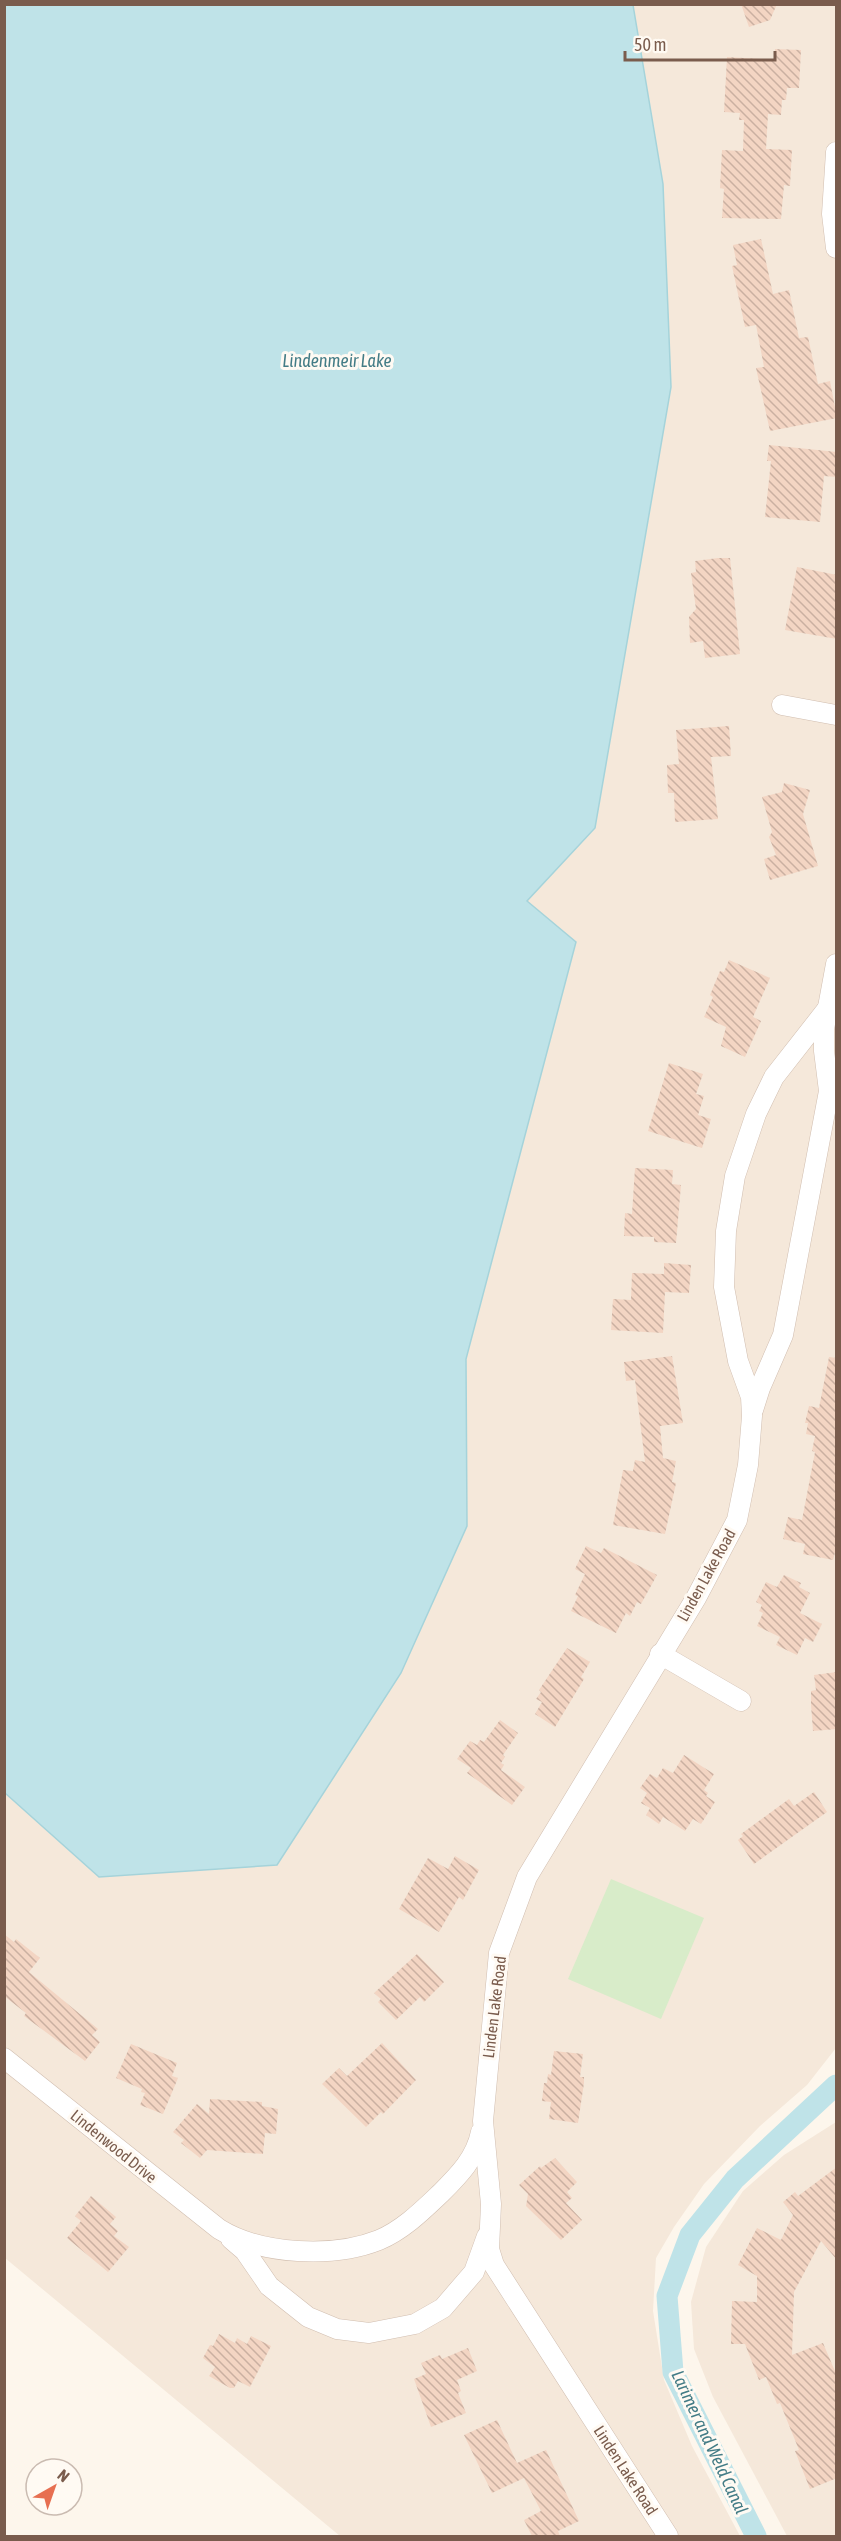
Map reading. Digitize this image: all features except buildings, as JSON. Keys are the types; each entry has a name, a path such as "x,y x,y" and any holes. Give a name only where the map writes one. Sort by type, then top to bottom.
{"street":[{"path":"837,152 832,214 837,248"},
{"path":"782,705 837,715"},
{"name":"Linden Lake Road","path":"752,1416 760,1388 783,1335 827,1103 829,1091 824,1029 837,964"},
{"name":"Linden Lake Road","path":"668,2536 494,2265 489,2249 491,2204 483,2121 499,1953 527,1877 696,1598 737,1520 748,1465 752,1416 751,1397 738,1360 724,1287 726,1231 735,1176 756,1114 774,1077 802,1045 828,1008"},
{"path":"660,1654 741,1701"},
{"name":"Lindenwood Drive","path":"4,2058 225,2233 245,2251 269,2286 308,2317 337,2329 369,2333 415,2324 443,2308 474,2272 490,2228"},
{"name":"Lindenwood Drive","path":"225,2233 253,2244 284,2252 351,2248 380,2240 419,2215 458,2176 473,2155 483,2121"}],"shaded area":[{"path":"4,5 836,5 836,2048 807,2085 760,2126 704,2184 674,2227 656,2258 653,2311 664,2380 692,2446 740,2536 340,2536 5,2258"},
{"path":"836,2122 836,2536 787,2536 713,2397 694,2349 691,2302 706,2247 743,2191 784,2155"}],"green space":[{"path":"611,1879 704,1918 661,2019 568,1979"}],"water":[{"name":"Lindenmeir Lake","path":"5,4 633,5 663,184 671,387 595,828 527,901 576,942 466,1359 467,1526 401,1673 277,1865 99,1877 5,1793"}],"waterway":[{"name":"Larimer and Weld Canal","path":"756,2536 673,2372 667,2296 690,2235 735,2179 836,2085"}]}
